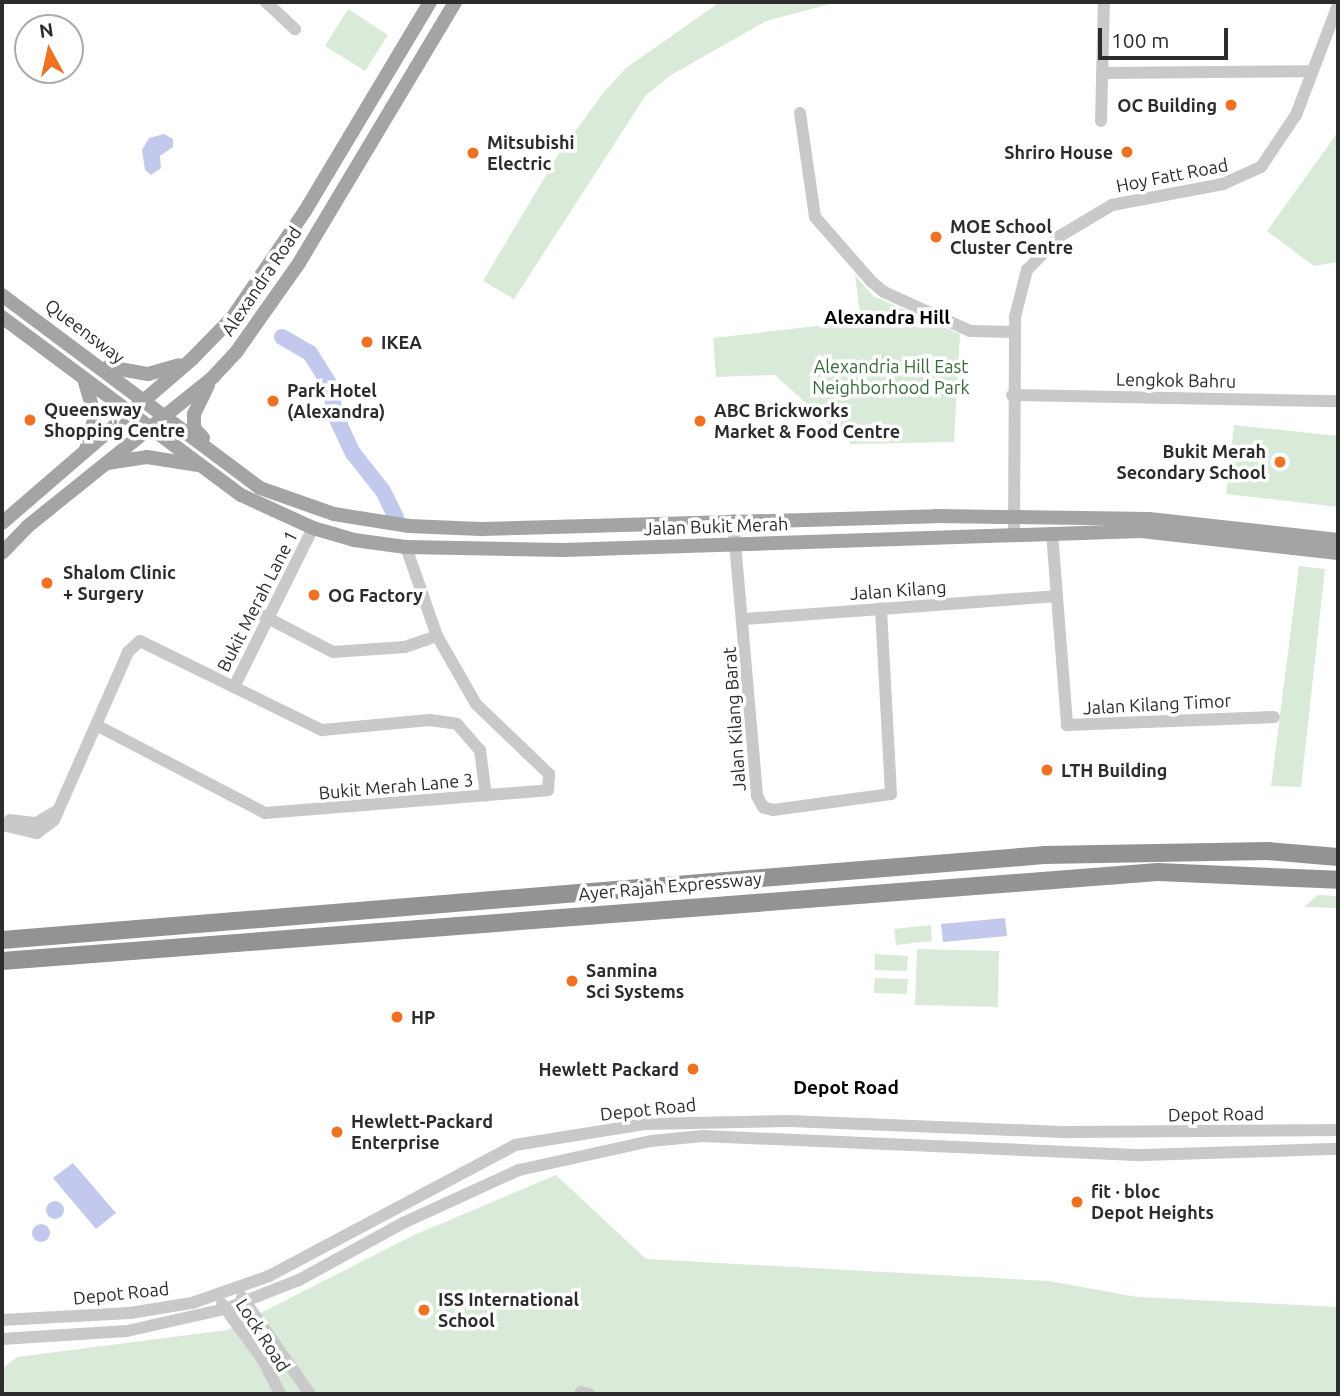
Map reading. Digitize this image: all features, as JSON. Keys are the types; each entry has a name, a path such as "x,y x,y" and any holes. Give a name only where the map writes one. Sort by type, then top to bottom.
{"highway":[{"name":"Ayer Rajah Expressway","path":"2,940 1044,855 1243,851 1338,857"},
{"name":"Ayer Rajah Expressway","path":"2,961 1158,872 1338,880"}],"main road":[{"name":"Alexandra Road","path":"2,523 193,358 232,317 305,211 430,2"},
{"name":"Alexandra Road","path":"2,553 164,414 213,377 258,324 455,2"},
{"name":"Queensway","path":"2,295 144,399"},
{"path":"2,317 128,415"},
{"path":"232,317 240,328 258,324"},
{"path":"99,365 148,374 170,370 193,358"},
{"path":"213,377 200,397 194,428 216,452"},
{"path":"83,378 92,395 95,416 84,454"},
{"name":"Jalan Bukit Merah","path":"144,399 261,488 308,508 409,526 510,528 733,520 1014,517 1149,519 1338,540"},
{"name":"Jalan Bukit Merah","path":"128,415 204,466 241,495 308,526 406,547 510,550 1052,533 1184,534 1338,553"},
{"path":"106,464 147,457 204,466"},
{"path":"824,519 845,524 850,540"},
{"path":"510,528 510,550"}],"street":[{"path":"266,2 295,29"},
{"path":"1101,121 1104,2"},
{"name":"Hoy Fatt Road","path":"1014,534 1012,395 1015,332 1022,284 1047,247 1112,205 1251,174 1282,139 1338,5"},
{"path":"1102,73 1311,71"},
{"path":"800,113 815,217 872,282 884,292 970,331 1015,332"},
{"name":"Lengkok Bahru","path":"1012,395 1338,401"},
{"name":"Jalan Kilang Barat","path":"733,520 744,619 757,796 763,807 785,809 891,794 881,608"},
{"name":"Bukit Merah Lane 1","path":"2,825 37,833 52,823 98,726 128,652 140,641 232,686 308,526"},
{"name":"Jalan Kilang Timor","path":"1052,533 1067,725 1275,717"},
{"path":"406,547 438,636 476,704 551,777 548,790 486,796"},
{"name":"Jalan Kilang","path":"744,619 1055,596"},
{"path":"266,617 333,652 405,647 438,636"},
{"name":"Bukit Merah Lane 3","path":"98,726 265,813 486,796 480,750 457,724 430,720 322,730 232,686"},
{"path":"2,817 36,823 55,812"},
{"name":"Depot Road","path":"2,1321 130,1313 217,1295 269,1276 515,1145 698,1120 1142,1132 1338,1130"},
{"path":"1142,1132 1142,1155"},
{"name":"Depot Road","path":"2,1339 127,1331 225,1309 299,1280 403,1223 519,1170 651,1141 703,1136 1142,1155 1338,1149"},
{"path":"237,1288 310,1394"},
{"name":"Lock Road","path":"217,1295 263,1360 280,1394"}],"green space":[{"path":"720,2 860,2 834,3 766,21 671,75 646,95 514,299 483,281 558,155 604,92 626,68"},
{"path":"348,9 388,35 365,71 325,46"},
{"path":"1338,132 1338,262 1314,266 1267,231"},
{"name":"Alexandria Hill East Neighborhood Park","path":"855,275 873,296 960,334 954,442 851,444 775,375 716,377 713,338 861,321"},
{"name":"Bukit Merah Secondary School","path":"1234,425 1338,436 1338,507 1226,494"},
{"path":"1299,566 1325,569 1301,787 1271,786"},
{"path":"1318,895 1338,896 1338,908 1304,907"},
{"path":"931,925 932,941 896,945 894,929"},
{"path":"917,949 999,951 998,1007 915,1005"},
{"path":"875,954 908,956 907,971 875,970"},
{"path":"875,978 908,979 907,994 874,993"},
{"path":"556,1175 646,1259 1049,1281 1137,1297 1338,1307 1338,1394 7,1394 2,1388 2,1369 17,1357 227,1330 414,1235"}],"water":[{"path":"164,134 173,139 173,147 160,156 161,168 151,175 145,170 142,150 149,138"},
{"path":"1005,918 1007,936 943,942 941,924"},
{"path":"73,1163 116,1213 96,1229 53,1178"},
{"path":"55,1201 61,1204 64,1210 61,1216 55,1219 49,1216 46,1210 49,1204"},
{"path":"41,1224 47,1227 50,1233 47,1239 41,1242 35,1239 32,1233 35,1227"}],"waterway":[{"path":"282,337 310,353 329,384 336,417 353,453 383,491 396,518"}],"place":[{"name":"OC Building","path":"1231,105"},
{"name":"Shriro House","path":"1127,152"},
{"name":"Mitsubishi Electric","path":"473,153"},
{"name":"MOE School Cluster Centre","path":"936,237"},
{"name":"IKEA","path":"367,342"},
{"name":"Park Hotel (Alexandra)","path":"273,401"},
{"name":"Queensway Shopping Centre","path":"30,420"},
{"name":"ABC Brickworks Market & Food Centre","path":"700,421"},
{"name":"Bukit Merah Secondary School","path":"1280,462"},
{"name":"Shalom Clinic + Surgery","path":"47,583"},
{"name":"OG Factory","path":"314,595"},
{"name":"LTH Building","path":"1047,770"},
{"name":"Sanmina Sci Systems","path":"572,981"},
{"name":"HP","path":"397,1017"},
{"name":"Hewlett Packard","path":"693,1069"},
{"name":"Hewlett-Packard Enterprise","path":"337,1132"},
{"name":"fit · bloc Depot Heights","path":"1077,1202"},
{"name":"ISS International School","path":"424,1310"}],"district":[{"name":"Alexandra Hill","path":"887,318"},
{"name":"Depot Road","path":"846,1088"}]}
